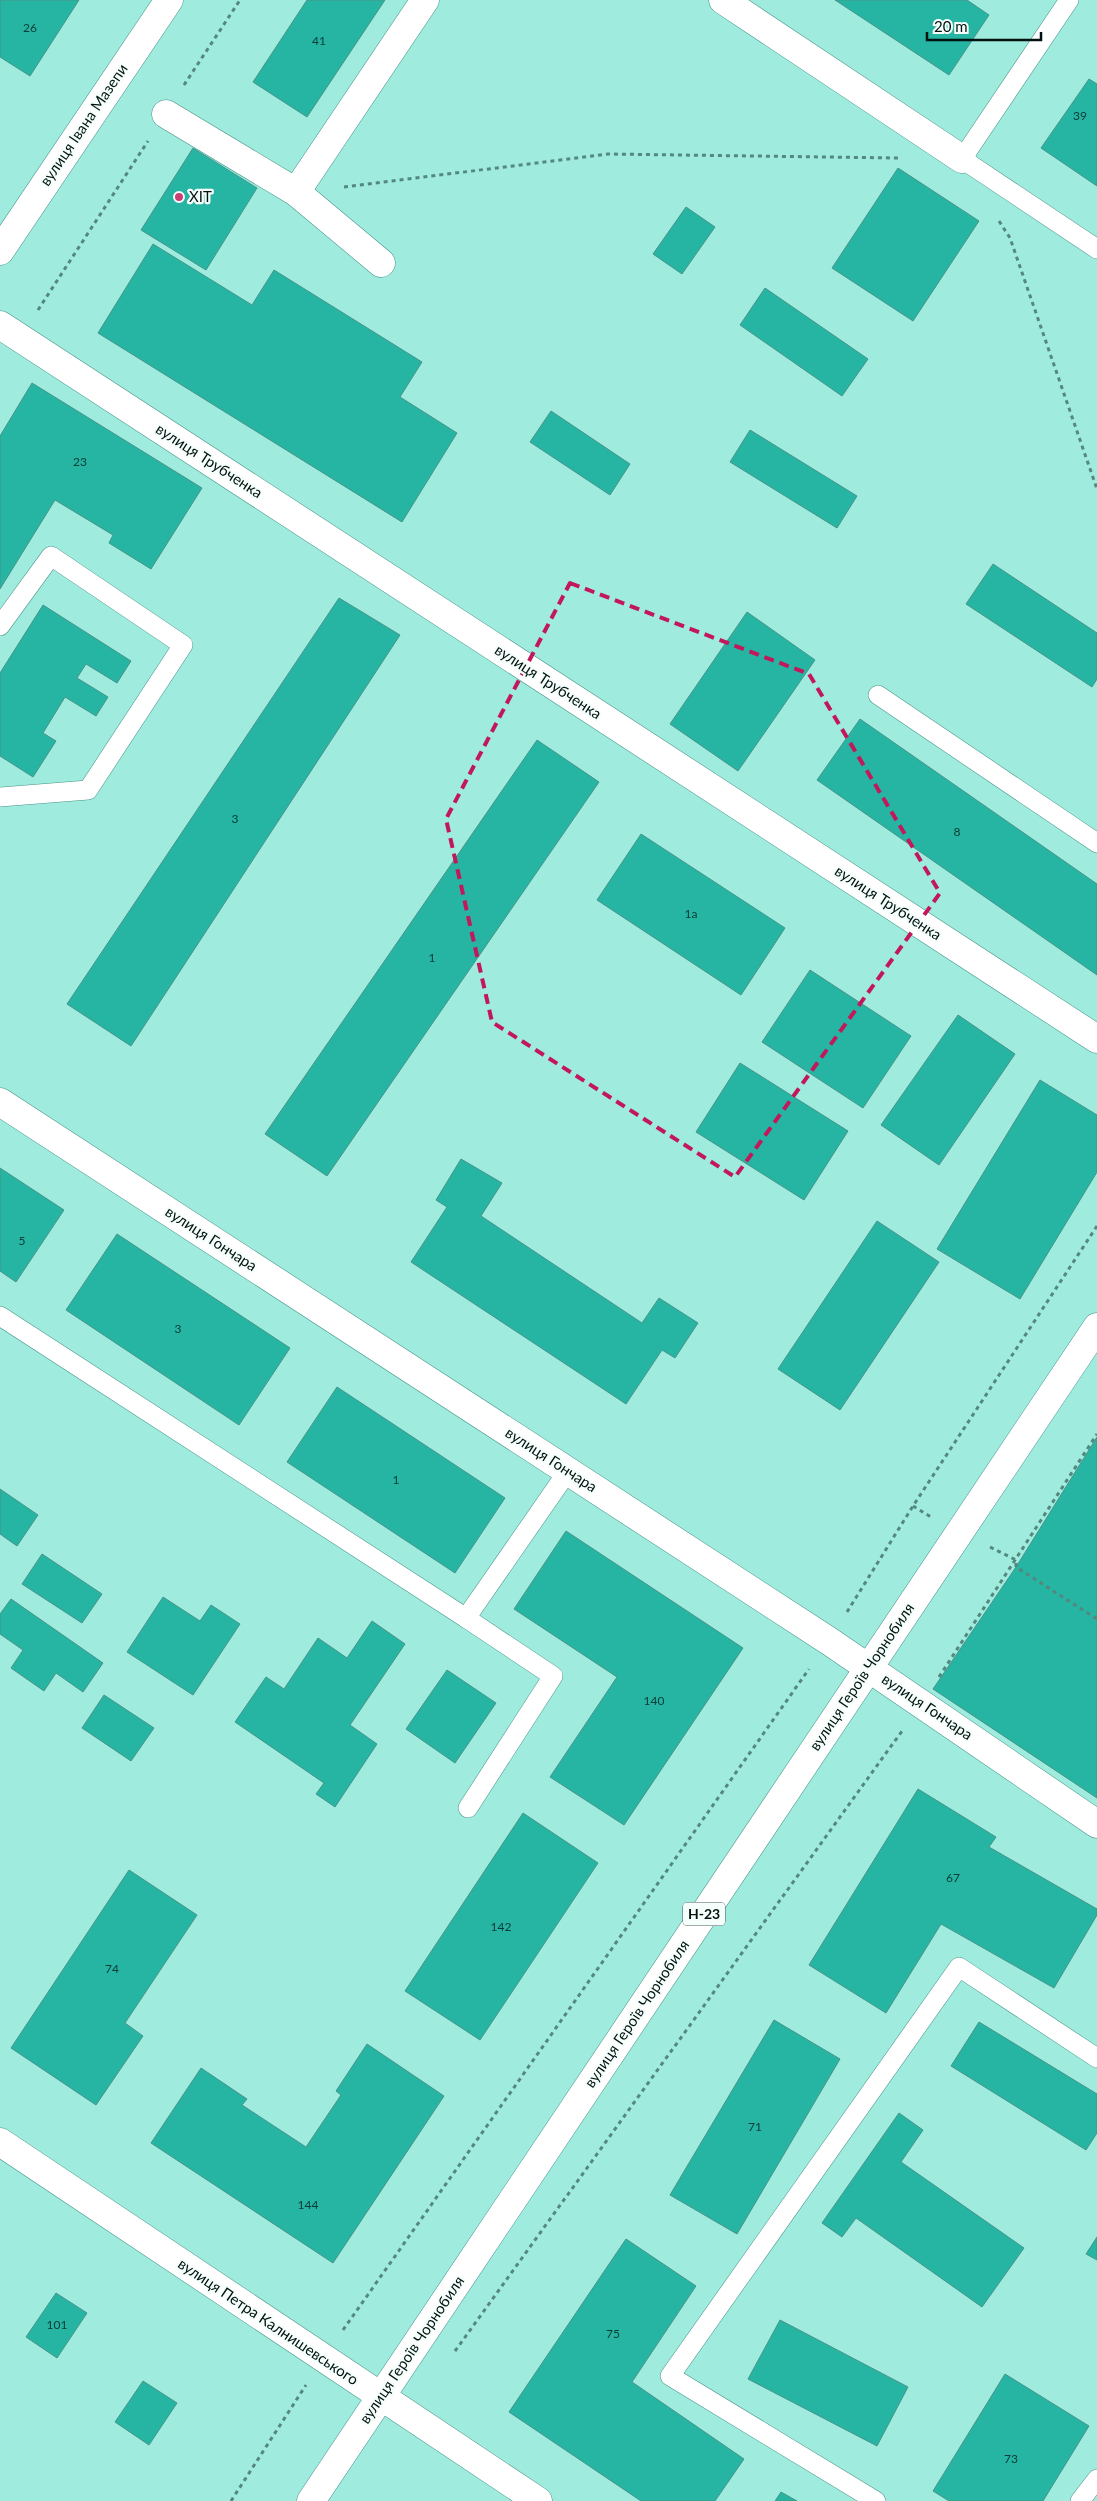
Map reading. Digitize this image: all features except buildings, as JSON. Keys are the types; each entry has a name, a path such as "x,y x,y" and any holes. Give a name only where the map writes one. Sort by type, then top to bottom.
{"street":[{"name":"вулиця Івана Мазепи","path":"0,251 169,0"},
{"path":"296,192 424,0"},
{"path":"724,0 962,159"},
{"path":"166,114 296,192 381,263"},
{"name":"вулиця Трубченка","path":"10,332 1097,1038"},
{"name":"вулиця Гончара","path":"0,1102 830,1640 1097,1824"},
{"name":"вулиця Героїв Чорнобиля","path":"311,2501 1097,1327"},
{"name":"вулиця Петра Калнишевського","path":"0,2142 322,2359 538,2501"}],"lane":[{"path":"1069,0 962,159 1097,249"},
{"path":"0,626 50,556 183,645 88,790 0,797"},
{"path":"878,695 1097,843"},
{"path":"0,1316 553,1676 468,1808"},
{"path":"466,1618 568,1471"},
{"path":"876,2501 670,2376 959,1968 1097,2058"},
{"path":"1080,2501 1097,2479"}],"path":[{"path":"10,332 166,114 240,0"},
{"path":"296,192 608,154 903,158"},
{"path":"995,214 1010,238 1097,489"},
{"path":"231,2501 322,2359 830,1640 913,1506 1097,1226"},
{"path":"449,2359 922,1704 1097,1434"},
{"path":"913,1506 960,1533 1016,1560"},
{"path":"1016,1560 1016,1567 1097,1619"}],"highlighted area":[{"path":"570,583 809,674 940,893 735,1177 492,1022 446,819"}],"place":[{"name":"ХІТ","path":"179,197"}]}
